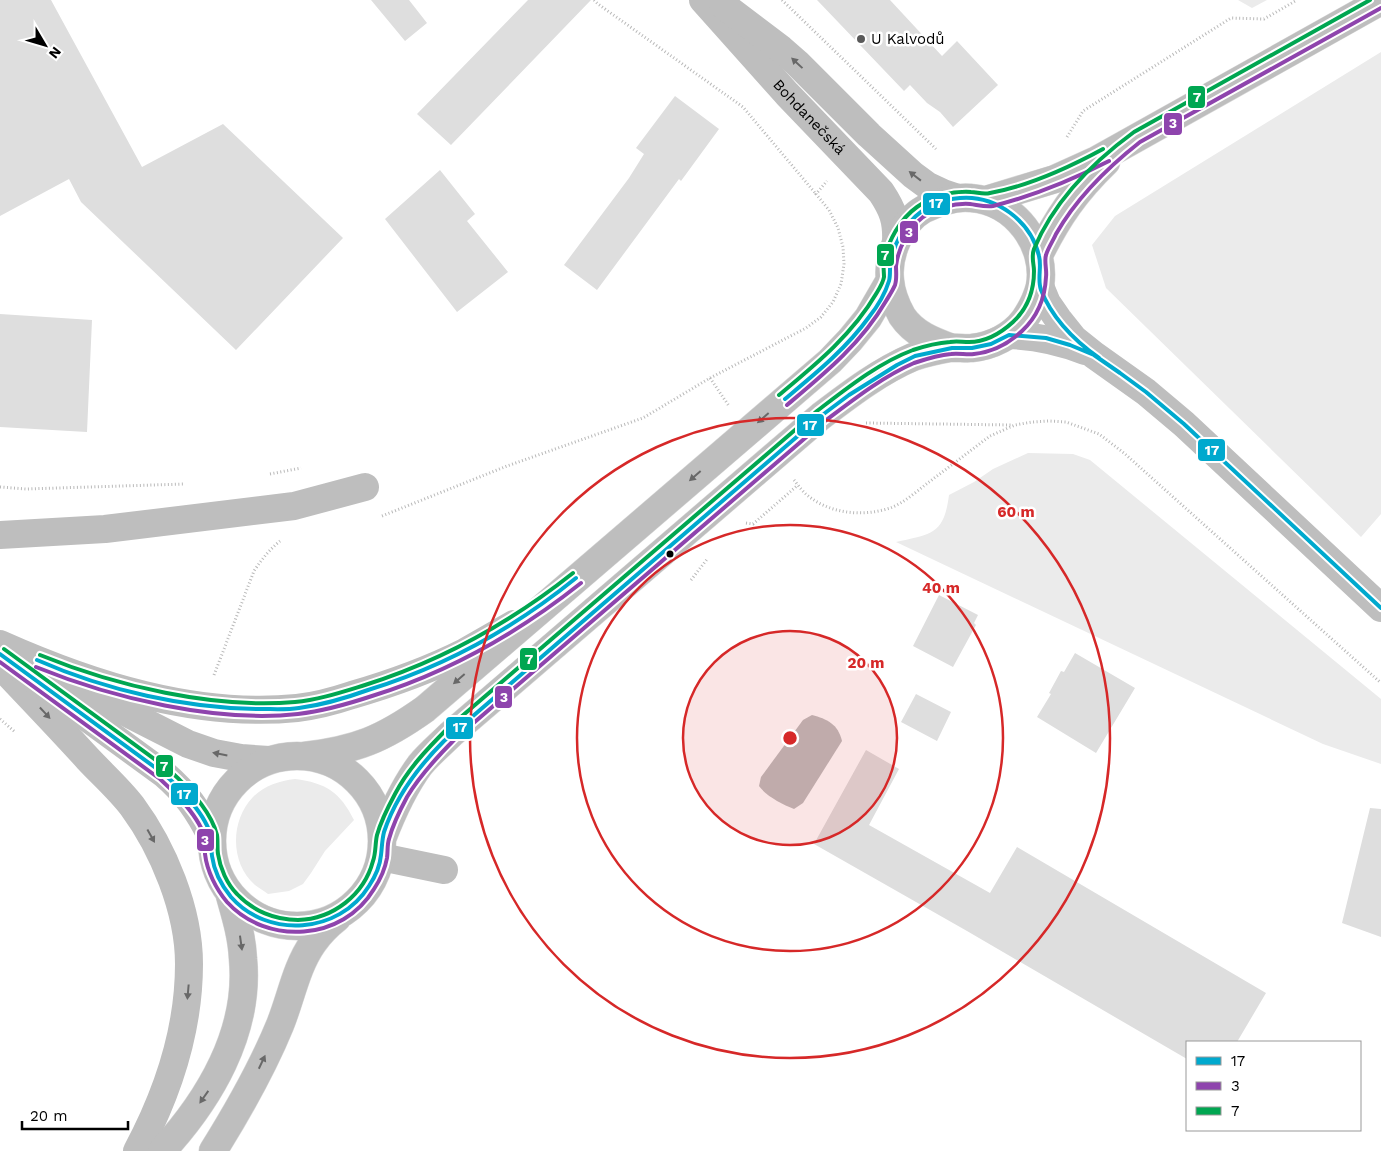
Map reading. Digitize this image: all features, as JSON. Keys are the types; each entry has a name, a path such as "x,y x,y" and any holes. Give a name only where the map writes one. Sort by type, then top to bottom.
{"main road":[{"name":"Bohdanečská","path":"703,0 786,94 881,192 892,208 896,226 896,242"},
{"name":"Bohdanečská","path":"717,0 797,63 869,135 913,175 928,186 958,198"},
{"path":"986,200 1055,179 1097,160 1381,1"},
{"path":"1038,255 1072,197 1113,155 1137,137"},
{"path":"213,1151 230,1125 260,1067 280,1025 304,959 313,943 325,928 354,905 366,891 375,875 392,814 404,790 421,765 458,728 849,394 915,356 952,348 972,348 991,344 1009,335 1023,321 1034,304 1040,286 1038,255 1031,236 1020,221 1004,208 986,200 958,198 938,202 921,211 906,225 896,242 890,261 890,280 894,300 903,317 916,331 933,342 952,348"},
{"path":"339,916 321,924 301,927 281,926 262,920 244,910 230,896 219,878 212,857 211,836 214,816 223,798 235,782 250,769 269,760 286,756 330,753 355,747 378,738 402,725 425,709 830,360 868,318 890,280"},
{"path":"1040,286 1047,303 1074,339 1146,392 1184,424 1381,608"},
{"path":"1009,335 1046,338 1094,355"},
{"path":"0,535 105,528 294,506 365,487"},
{"path":"0,646 86,678 150,696 211,707 247,710 297,708 333,701 373,689 412,675 465,652 515,623 562,590"},
{"path":"0,646 116,709 188,744 214,754 269,760"},
{"path":"0,654 178,786 198,812 211,836"},
{"path":"0,665 131,804 164,860 176,891 185,926 189,962 188,994 176,1055 165,1092 137,1151"},
{"path":"304,756 325,760 343,770 359,783 371,799 379,819 381,848"},
{"path":"381,848 444,870"},
{"path":"162,1151 193,1113 210,1088 224,1062 234,1035 244,986 244,960 239,928 230,896"}],"path":[{"path":"365,487 370,521 507,466 642,418 710,378 806,328 821,316 833,302 841,284 844,264 843,247 838,228 829,210 743,107 594,0"},
{"path":"782,0 943,155"},
{"path":"1064,142 1083,111 1231,18 1264,19 1297,0"},
{"path":"816,194 848,157"},
{"path":"710,378 730,407"},
{"path":"859,423 1015,425 1049,420 1066,422 1099,434 1142,468 1381,683"},
{"path":"794,480 806,494 834,510 854,513 873,512 892,507 909,497 990,436 1015,425"},
{"path":"268,474 305,467"},
{"path":"0,488 26,489 192,484"},
{"path":"745,523 753,524 798,485"},
{"path":"692,580 714,551"}],"shaded area":[{"path":"1238,0 1267,0 1252,8"},
{"path":"1381,52 1381,514 1361,537 1106,288 1092,245 1115,216"},
{"path":"1028,453 1073,454 1090,460 1381,699 1381,764 1323,744 896,542 918,537 934,530 944,518 949,495 974,482 993,469"},
{"path":"812,715 822,718 835,726 842,741 803,803 794,809 779,802 759,786 761,777 803,720"},
{"path":"295,779 315,783 331,790 343,802 354,820 325,851 303,884 289,891 268,894 255,885 241,865 237,854 237,830 245,807 257,793 272,785"}],"building":[{"path":"0,0 51,0 142,167 223,124 343,238 236,350 81,202 69,179 0,216"},
{"path":"371,0 409,0 427,23 405,41"},
{"path":"528,0 591,0 451,145 417,114"},
{"path":"817,0 890,0 942,56 957,41 998,85 953,127 940,112 927,103 910,85 904,91"},
{"path":"675,96 719,129 681,181 679,179 597,290 564,265 629,178 644,154 636,148"},
{"path":"440,170 475,214 467,221 508,272 457,312 385,219"},
{"path":"0,314 92,320 87,432 0,427"},
{"path":"939,595 978,615 974,623 976,625 953,667 913,646"},
{"path":"1075,653 1135,688 1096,753 1037,717 1051,694 1049,693 1061,671 1064,672"},
{"path":"916,694 951,712 937,741 901,722"},
{"path":"866,750 899,769 869,825 990,893 1017,847 1266,993 1238,1041 1186,1041 1186,1058 814,844"},
{"path":"1370,808 1381,809 1381,937 1342,923"}],"transit line":[{"name":"7","path":"4,649 168,769 182,783 204,808 214,826 217,835 220,865 230,886 243,900 257,910 289,920 311,919 335,910 355,894 369,873 374,858 376,838 387,809 400,785 418,760 447,729 817,411 851,385 900,355 940,343 975,342 987,339 1013,322 1026,305 1031,292 1034,278 1033,252 1042,231 1052,215 1076,184 1104,156 1134,132 1370,0"},
{"name":"3","path":"0,662 160,779 173,791 187,806 203,831 206,860 216,886 227,902 244,916 262,926 283,931 304,931 324,928 344,919 360,906 378,882 384,870 391,833 407,797 429,766 455,739 825,421 857,397 879,382 914,363 932,357 981,353 1011,340 1022,331 1032,320 1042,300 1046,274 1046,255 1064,220 1083,195 1116,162 1140,142 1381,8"},
{"name":"7","path":"779,395 832,349 856,323 883,281 884,261 892,238 900,224 917,207 936,197 950,193 973,192 987,194 1019,186 1076,163 1103,149"},
{"name":"3","path":"787,405 841,358 876,317 895,285 897,259 902,245 913,227 923,217 952,205 993,206 1008,202 1052,187 1109,161"},
{"name":"17","path":"785,399 819,371 860,329 875,309 889,281 890,262 895,246 907,225 925,209 947,200 960,198 986,201 999,206 1020,221 1035,243 1040,260 1040,286 1051,310 1065,328 1099,358"},
{"name":"17","path":"0,654 164,774 178,787 204,820 211,837 213,862 222,883 231,897 246,911 264,920 283,925 303,925 322,922 340,914 356,902 369,886 378,867 384,832 401,794 425,761 444,741 821,416 849,395 915,356 952,348 972,348 991,344 1009,335 1046,338 1070,345 1094,355 1146,392 1184,424 1381,608"},
{"name":"7","path":"40,655 100,676 165,693 231,702 304,701 365,685 448,652 500,624 573,573"},
{"name":"17","path":"37,660 63,671 118,689 204,706 284,709 308,707 343,698 425,670 503,630 576,578"},
{"name":"3","path":"36,667 97,689 165,706 233,715 266,716 307,713 372,696 455,663 533,618 581,583"}],"place":[{"name":"U Kalvodů","path":"861,39"}]}
